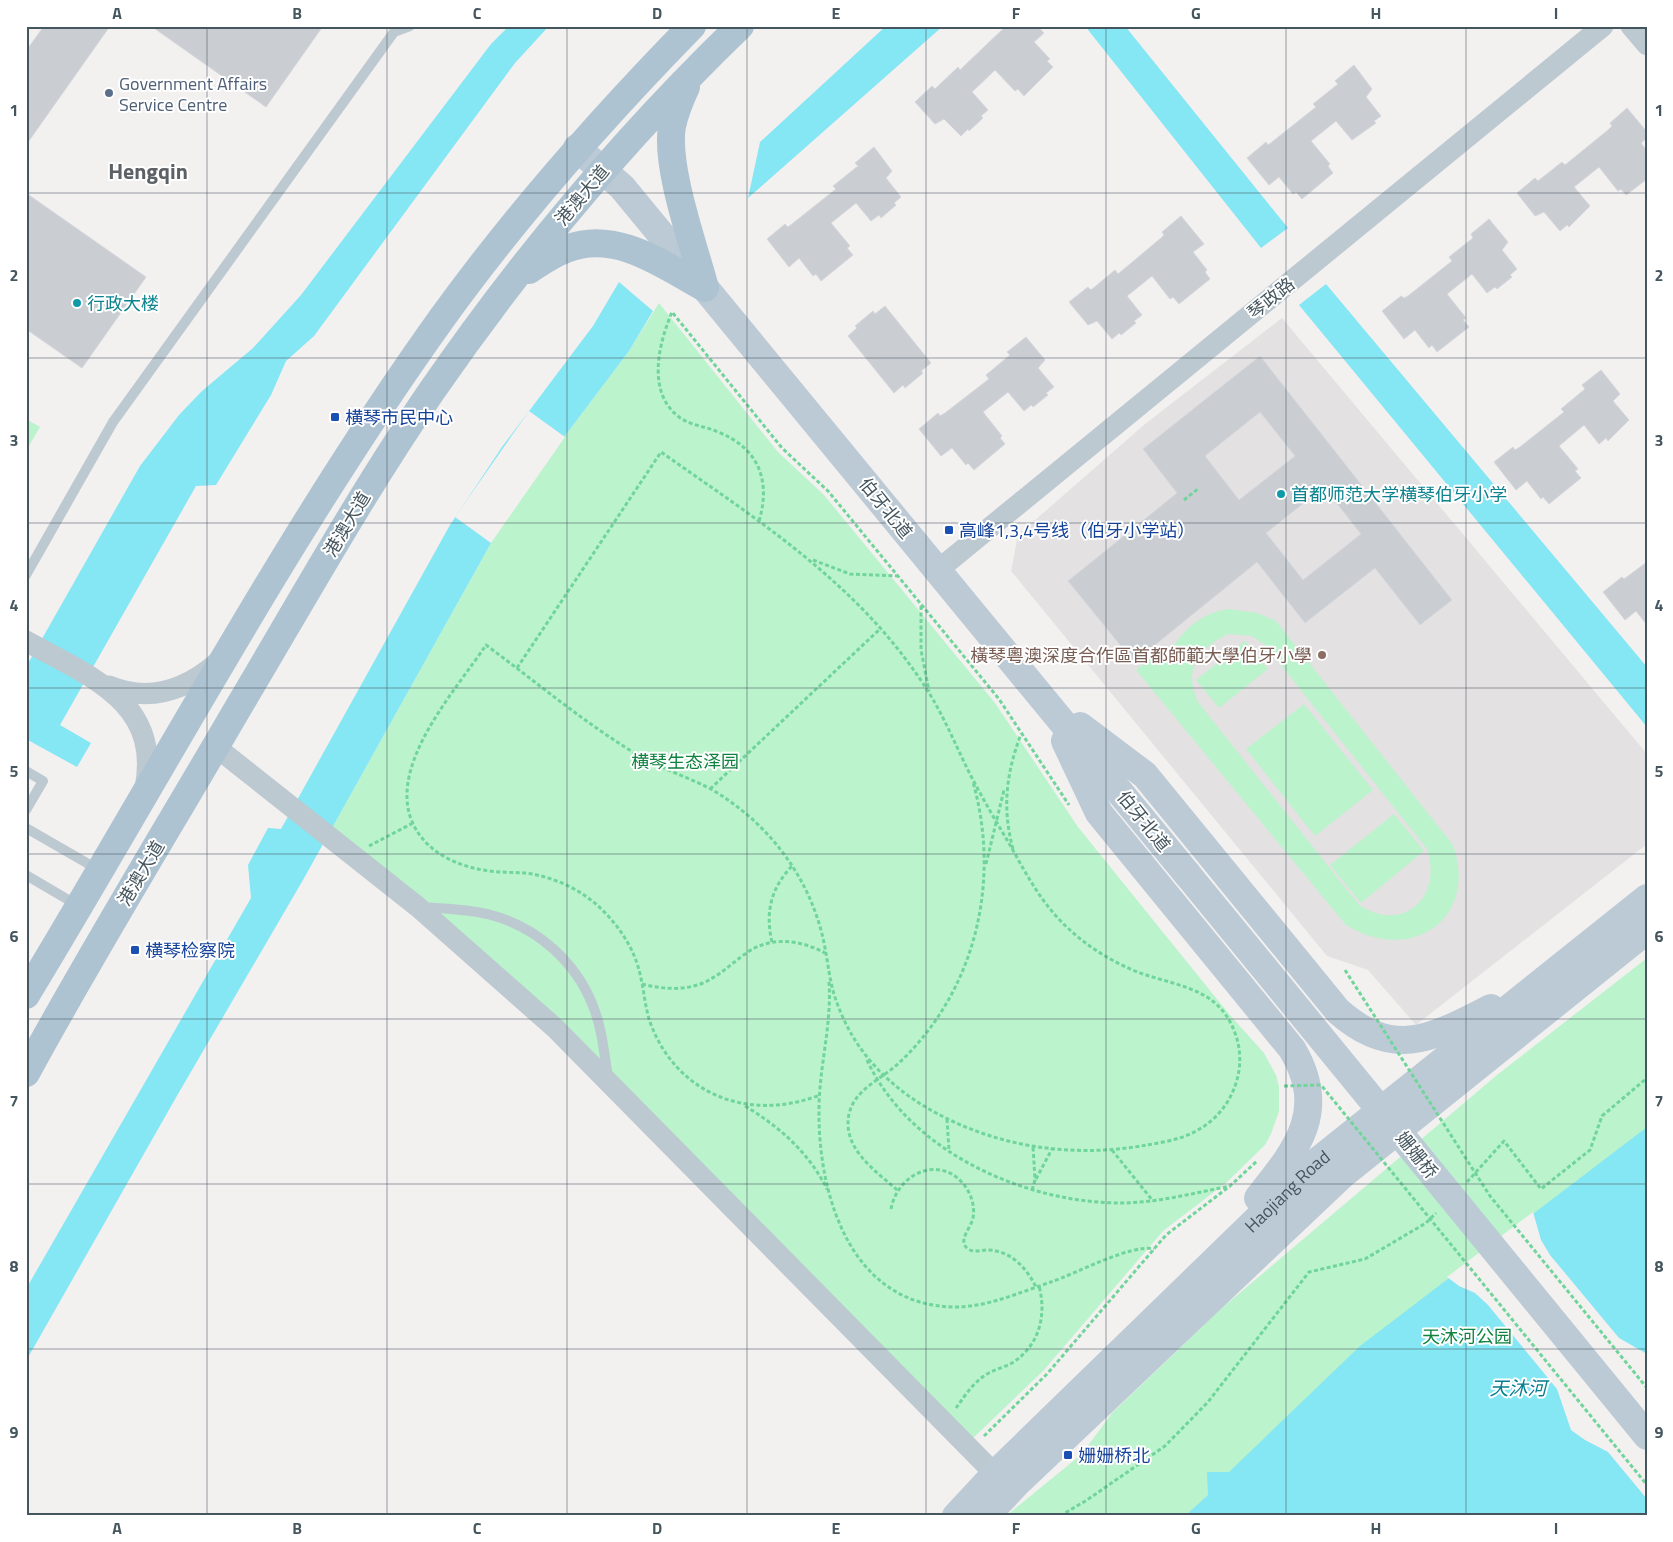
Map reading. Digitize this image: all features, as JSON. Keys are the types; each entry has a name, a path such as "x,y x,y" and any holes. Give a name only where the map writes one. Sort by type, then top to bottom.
{"main road":[{"name":"港澳大道","path":"26,995 227,654 363,434 402,375 492,252 577,148 692,26"},
{"name":"港澳大道","path":"26,1074 61,1010 391,452 445,372 512,281 603,170 740,26"},
{"path":"703,63 688,82 678,104 672,127 671,152 705,288"},
{"name":"伯牙北道","path":"577,148 622,187 1188,875"},
{"path":"512,281 567,248 587,244 608,243 634,250 705,288"},
{"path":"1044,700 1145,775 1338,1012 1360,1029 1380,1036 1401,1040 1429,1037 1541,982"},
{"path":"1044,700 1099,812 1292,1049 1305,1074 1309,1102 1304,1130 1299,1143 1187,1287"},
{"name":"姗姗桥","path":"1188,875 1647,1436"},
{"name":"Haojiang Road","path":"956,1516 996,1474 1314,1164 1647,898"},
{"name":"Haojiang Road","path":"986,1516 1026,1474 1342,1175 1647,930"}],"street":[{"name":"琴政路","path":"938,570 1603,26"},
{"path":"1631,26 1647,45"},
{"path":"26,641 116,690 142,694 168,692 193,682 227,654"},
{"path":"104,684 115,692 132,712 143,736 148,762 146,782 141,800"},
{"path":"216,746 418,907 517,993 609,1083 996,1474"}],"lane":[{"path":"26,575 113,422 394,32 410,26"},
{"path":"26,772 43,781 26,810"},
{"path":"26,828 99,871"},
{"path":"26,875 79,906"},
{"path":"418,907 492,915 529,931 561,956 585,988 593,1006 599,1026 609,1083"}],"path":[{"path":"759,521 764,503 764,485 759,467 749,452 735,440 718,432 691,424 679,417 669,407 662,394 658,364 660,348 672,312 782,448 828,491 999,699 1071,808"},
{"path":"517,668 661,452 806,556 833,578 882,628 930,695 958,744 971,776 996,822 1040,897 1070,931 1088,945 1127,968 1148,977 1188,987 1204,994 1218,1005 1236,1035 1240,1052 1240,1069 1224,1107 1211,1122 1194,1133 1159,1142 1112,1150 1052,1149 1032,1146 978,1132 947,1119 905,1094 883,1077 864,1054"},
{"path":"1184,500 1199,488"},
{"path":"806,556 850,574 898,576"},
{"path":"921,605 921,650 930,695"},
{"path":"710,789 882,628"},
{"path":"820,1095 782,1106 758,1107 727,1100 698,1085 674,1064 660,1044 650,1022 635,958 619,928 596,904 582,894 552,879 536,874 489,871 459,864 434,850 425,842 413,823 408,806 409,773 423,737 486,646 629,750 658,766 710,789 745,812 760,826 792,866 816,913 836,1002 878,1080 902,1111 948,1150 982,1170 1032,1190 1075,1200 1100,1202 1153,1201 1230,1186"},
{"path":"985,870 1007,777 1021,734"},
{"path":"897,1190 861,1157 850,1137 848,1126 853,1104 859,1094 883,1077 918,1044 946,1005 957,984 974,940 984,893 985,870 982,822 971,776"},
{"path":"1007,777 1006,812 1015,855"},
{"path":"346,849 413,823"},
{"path":"772,942 768,919 771,901 777,884 792,866"},
{"path":"642,984 666,989 702,983 747,953 772,942 800,943 826,953"},
{"path":"1344,970 1490,1196 1647,1388"},
{"path":"829,974 828,1030 820,1095 820,1137 829,1194"},
{"path":"1218,1005 1224,1000"},
{"path":"1460,1189 1504,1141 1541,1190 1590,1150 1602,1116 1647,1078"},
{"path":"1283,1079 1285,1092"},
{"path":"1284,1086 1321,1085 1647,1485"},
{"path":"743,1104 777,1127 819,1172 856,1256 869,1272 900,1295 928,1304 958,1307 978,1304 1038,1286 1134,1249 1154,1249"},
{"path":"947,1119 948,1150"},
{"path":"1032,1146 1035,1180"},
{"path":"1032,1190 1035,1180 1052,1149"},
{"path":"1112,1150 1153,1201"},
{"path":"971,1449 1047,1374 1166,1235 1230,1186 1260,1158"},
{"path":"891,1209 897,1190 908,1178 921,1171 942,1171 960,1180 969,1192 973,1207 973,1217 965,1236 964,1243 967,1249 974,1252 998,1252 1009,1256 1025,1268 1038,1286 1042,1298 1043,1317 1040,1327 1029,1347 1011,1363 978,1380 945,1423"},
{"path":"1060,1516 1087,1500 1165,1446 1208,1402 1309,1272 1365,1259 1426,1223 1440,1209"}],"shaded area":[{"name":"橫琴粵澳深度合作區首都師範大學伯牙小學","path":"1282,318 1647,754 1647,844 1416,1025 1368,970 1327,956 1011,571 1018,535 1145,424"}],"green space":[{"name":"横琴生态泽园","path":"659,303 778,452 824,495 995,703 1078,827 1229,1014 1264,1053 1276,1075 1279,1087 1279,1111 1265,1145 1227,1182 1163,1231 1044,1370 972,1439 332,828 491,543 537,473 629,351"},
{"path":"26,419 40,427 26,451"},
{"path":"1229,609 1257,613 1276,621 1453,845 1459,871 1456,894 1448,913 1434,928 1415,937 1394,940 1370,936 1346,925 1136,670 1157,653 1165,662 1176,642 1190,626 1218,611","holes":["1228,634 1252,636 1265,645 1427,849 1430,866 1429,882 1424,895 1416,906 1404,913 1390,915 1375,913 1359,905 1198,702 1192,680 1193,670 1201,653"]},
{"path":"1245,641 1268,669 1219,708 1196,680"},
{"path":"1304,704 1373,790 1315,836 1246,749"},
{"path":"1394,814 1424,851 1361,903 1330,865"},
{"name":"天沐河公园","path":"1647,958 1647,1516 1006,1516 1082,1454 1112,1413 1222,1308 1497,1075"}],"water":[{"path":"509,26 549,26 515,63 314,336 286,361 271,395 216,485 196,486 60,725 91,743 77,767 26,739 26,667 140,466 179,415 202,391 253,348 301,295 491,44"},
{"path":"886,26 943,26 748,198 760,142"},
{"path":"1085,26 1125,26 1288,228 1261,248"},
{"path":"619,282 653,311 629,351 537,473 491,543 303,880 178,1094 26,1361 26,1289 251,898 248,865 268,828 281,829 450,525 502,447 593,326"},
{"path":"1326,284 1647,667 1647,727 1299,305"},
{"name":"天沐河","path":"1647,1127 1647,1516 1185,1516 1208,1495 1207,1472 1229,1472 1360,1346"}],"pier":[{"path":"529,411 565,437 491,543 455,517"},
{"path":"1533,1212 1541,1240 1550,1255 1619,1338 1647,1354 1647,1499 1608,1452 1571,1430 1557,1389 1488,1305 1475,1293 1459,1286 1447,1277"}],"building":[{"path":"44,26 110,26 26,145 26,51"},
{"path":"151,26 323,26 266,107"},
{"path":"1006,26 1037,26 1044,33 1034,42 1050,59 1047,61 1053,67 1024,96 1018,89 1015,91 995,70 972,92 988,110 981,116 983,118 969,131 968,129 961,136 944,119 935,124 915,102 932,86 935,89 958,67 960,70"},
{"path":"1354,65 1372,89 1366,97 1381,116 1374,121 1376,123 1352,140 1336,121 1311,141 1330,164 1328,166 1333,173 1302,199 1296,192 1293,194 1279,177 1269,185 1247,158 1266,142 1268,145 1316,107 1313,104 1338,84 1335,81"},
{"path":"1627,108 1647,132 1647,138 1641,143 1647,151 1647,179 1626,195 1621,189 1618,191 1599,167 1574,187 1590,206 1569,227 1567,225 1560,231 1544,212 1535,216 1517,193 1535,178 1538,181 1562,162 1565,165 1608,130 1612,126 1610,123"},
{"path":"874,147 892,171 886,178 901,197 894,203 896,205 881,218 879,215 871,221 856,203 831,223 850,246 847,248 853,255 821,281 816,274 813,276 799,258 789,267 767,239 785,224 788,227 836,189 833,186 858,166 855,163"},
{"name":"行政大楼","path":"26,193 146,277 82,368 26,329"},
{"path":"1181,216 1204,244 1193,252 1207,270 1205,272 1210,279 1179,304 1173,297 1170,299 1152,276 1127,296 1142,315 1134,321 1136,323 1121,335 1119,333 1112,339 1097,321 1088,325 1069,302 1088,287 1091,290 1115,270 1118,274 1161,238 1164,235 1162,232"},
{"path":"1489,219 1508,242 1502,250 1517,269 1510,275 1512,277 1497,289 1495,287 1487,293 1472,274 1447,294 1466,318 1463,320 1469,327 1437,352 1432,345 1429,348 1415,330 1404,339 1382,311 1401,296 1404,298 1408,296 1452,261 1449,257 1473,238 1471,234"},
{"path":"885,306 931,363 921,371 923,373 905,388 903,385 894,393 848,336 857,328 855,326 873,311 875,314"},
{"path":"1026,337 1045,360 1038,368 1054,387 1046,393 1048,395 1033,407 1031,405 1024,411 1008,392 983,412 1002,436 1000,438 1005,444 974,470 968,463 966,465 952,448 941,456 919,429 938,413 940,416 945,413 989,379 986,375 1010,355 1007,352"},
{"name":"首都师范大学横琴伯牙小学","path":"1260,356 1452,600 1420,625 1375,568 1305,623 1257,562 1134,662 1068,581 1177,493 1143,449","holes":["1260,412 1295,456 1239,500 1205,456","1324,487 1361,534 1303,580 1266,533"]},
{"path":"1601,370 1620,394 1613,401 1629,420 1608,441 1606,438 1599,444 1584,425 1559,446 1578,469 1575,471 1581,478 1549,504 1543,497 1541,499 1527,481 1516,490 1494,462 1513,447 1515,450 1520,447 1564,412 1561,409 1585,389 1582,385"},
{"path":"1647,562 1647,625 1636,611 1625,620 1603,592 1622,577 1624,579"}],"place":[{"name":"Government Affairs Service Centre","path":"109,93"},
{"name":"行政大楼","path":"77,303"},
{"name":"横琴市民中心","path":"335,417"},
{"name":"首都师范大学横琴伯牙小学","path":"1281,494"},
{"name":"高峰1,3,4号线（伯牙小学站）","path":"949,530"},
{"name":"橫琴粵澳深度合作區首都師範大學伯牙小學","path":"1322,655"},
{"name":"横琴检察院","path":"135,950"},
{"name":"姗姗桥北","path":"1068,1455"}],"district":[{"name":"Hengqin","path":"148,171"}]}
